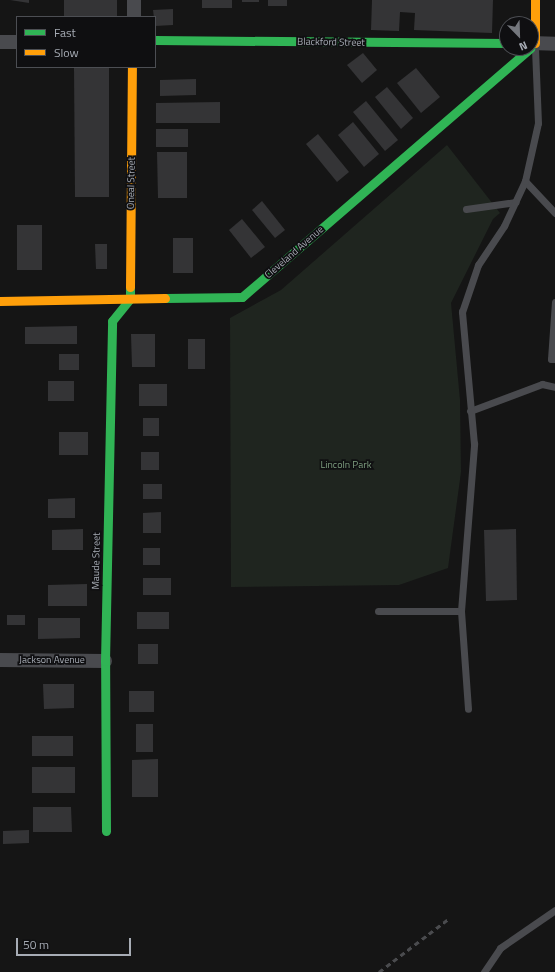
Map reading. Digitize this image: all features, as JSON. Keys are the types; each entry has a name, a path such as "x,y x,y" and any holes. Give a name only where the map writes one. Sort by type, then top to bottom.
{"street":[{"path":"134,0 134,16"},
{"path":"534,16 535,0"},
{"name":"Blackford Street","path":"156,40 499,43"},
{"path":"0,42 16,42"},
{"path":"539,45 555,44"},
{"name":"Cleveland Avenue","path":"0,301 242,297 519,56"},
{"name":"Oneal Street","path":"130,299 132,68"},
{"name":"Maude Street","path":"106,831 105,661 112,321 130,299"},
{"name":"Jackson Avenue","path":"0,660 105,661"}],"lane":[{"path":"468,709 461,611 474,444 462,312 478,265 516,202 525,181 538,123 533,56"},
{"path":"525,181 555,213"},
{"path":"466,209 516,202"},
{"path":"555,302 551,359 555,359"},
{"path":"470,411 542,384 555,387"},
{"path":"378,611 461,611"},
{"path":"484,972 500,948 555,910"}],"green space":[{"name":"Lincoln Park","path":"447,145 500,213 493,219 451,303 460,400 461,472 448,568 399,585 231,587 230,318 281,290"}],"building":[{"path":"10,0 29,0 29,3"},
{"path":"64,0 117,0 117,16 64,16"},
{"path":"202,0 232,0 232,8 202,8"},
{"path":"242,0 259,0 259,2 242,2"},
{"path":"268,0 287,0 287,6 268,6"},
{"path":"372,0 493,0 492,33 414,30 415,13 400,12 399,31 371,30"},
{"path":"173,9 173,25 156,26 156,16 154,16 153,10"},
{"path":"363,53 377,70 362,83 347,65"},
{"path":"74,68 109,68 109,197 75,197"},
{"path":"416,68 440,97 421,113 397,83"},
{"path":"196,79 196,95 160,96 160,80"},
{"path":"387,87 413,118 401,129 375,97"},
{"path":"366,101 398,140 385,151 353,112"},
{"path":"220,102 220,123 156,123 156,103"},
{"path":"353,122 379,154 364,167 338,135"},
{"path":"156,129 188,129 188,147 156,147"},
{"path":"318,134 349,172 337,182 306,144"},
{"path":"157,152 187,152 187,198 158,198"},
{"path":"262,201 285,230 275,238 252,210"},
{"path":"242,219 265,247 251,258 229,230"},
{"path":"17,225 42,225 42,270 17,270"},
{"path":"173,238 193,238 193,273 173,273"},
{"path":"95,244 107,244 107,269 96,269"},
{"path":"77,326 77,344 25,344 25,327"},
{"path":"131,334 155,334 155,367 132,367"},
{"path":"188,339 205,339 205,369 188,369"},
{"path":"59,354 79,354 79,370 59,370"},
{"path":"48,381 74,381 74,401 48,401"},
{"path":"139,384 167,384 167,406 139,406"},
{"path":"143,418 159,418 159,436 143,436"},
{"path":"59,432 88,432 88,455 59,455"},
{"path":"141,452 159,452 159,470 141,470"},
{"path":"143,484 162,484 162,499 143,499"},
{"path":"75,498 75,518 48,518 48,499"},
{"path":"161,512 161,533 143,533 143,513"},
{"path":"83,529 83,550 52,550 52,530"},
{"path":"516,529 517,600 486,601 484,530"},
{"path":"143,548 160,548 160,565 143,565"},
{"path":"143,578 171,578 171,595 143,595"},
{"path":"87,584 87,606 48,606 48,585"},
{"path":"137,612 169,612 169,629 137,629"},
{"path":"7,615 25,615 25,625 7,625"},
{"path":"38,618 80,618 80,638 38,639"},
{"path":"138,644 158,644 158,664 138,664"},
{"path":"43,684 74,684 74,708 44,709"},
{"path":"129,691 154,691 154,712 129,712"},
{"path":"136,724 153,724 153,752 136,752"},
{"path":"32,736 73,736 73,756 32,756"},
{"path":"158,759 158,797 132,797 132,760"},
{"path":"32,767 75,767 75,793 32,793"},
{"path":"33,807 71,807 72,832 33,832"},
{"path":"29,830 29,843 3,844 3,831"}],"railway":[{"path":"379,972 447,920"}],"traffic: fast":[{"path":"156,40 499,43"},
{"path":"165,298 242,297 521,56"},
{"path":"106,831 105,661 112,321 130,299 130,287"}],"traffic: slow":[{"path":"535,0 535,16"},
{"path":"130,287 132,68"},
{"path":"0,301 165,298"}]}
